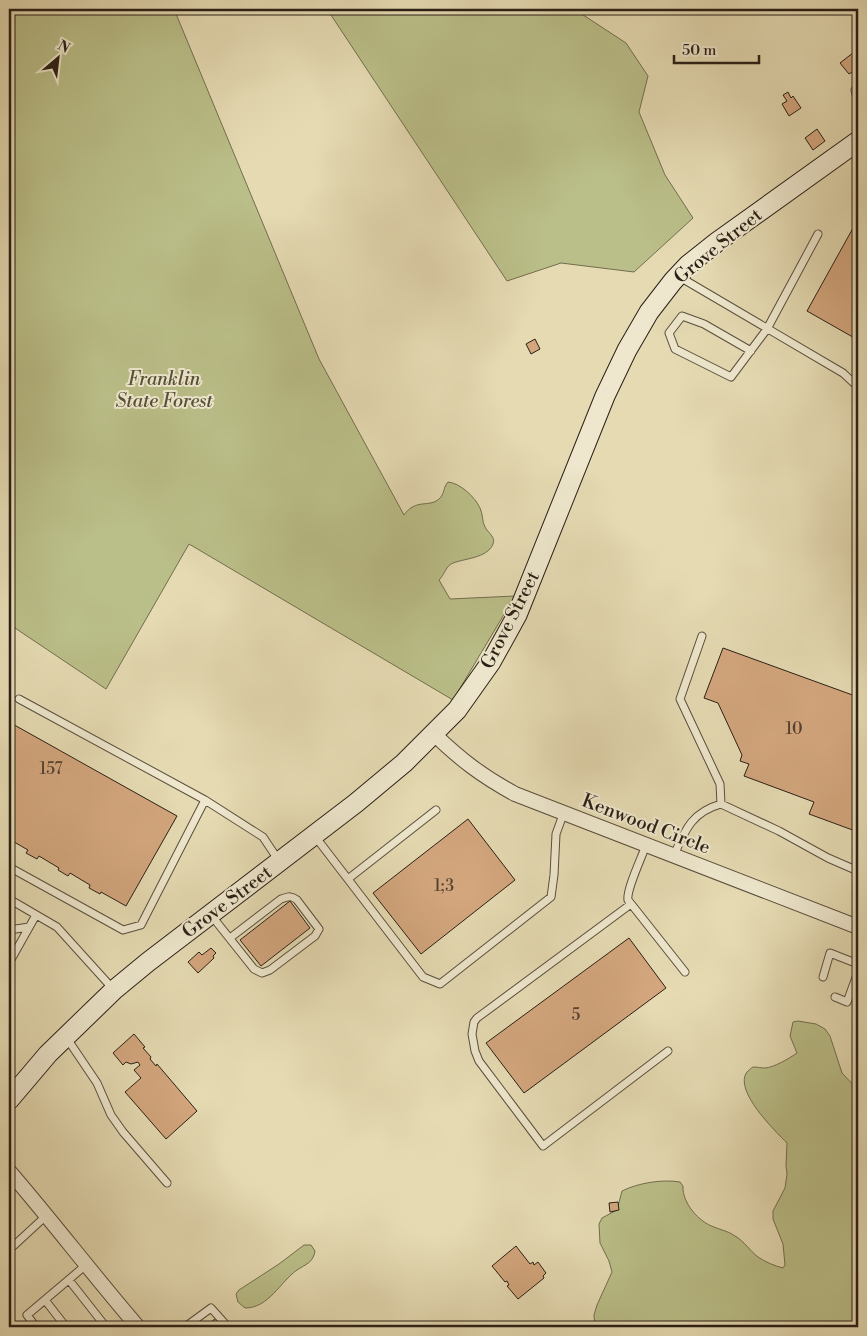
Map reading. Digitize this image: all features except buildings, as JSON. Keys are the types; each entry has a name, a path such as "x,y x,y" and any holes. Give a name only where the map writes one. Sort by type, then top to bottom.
{"main road":[{"name":"Grove Street","path":"9,1100 48,1054 114,990 356,803 404,763 457,710 492,662 507,634 538,565 613,378 642,323 661,295 688,265 717,242 858,141"}],"street":[{"name":"Kenwood Circle","path":"434,734 487,779 515,794 858,927"},
{"path":"9,1171 138,1327"}],"lane":[{"path":"858,84 855,90 858,102"},
{"path":"751,351 704,324 682,316 669,333 675,349 731,377 751,351 767,329 818,234"},
{"path":"678,276 843,373 858,387"},
{"path":"702,636 680,699 720,784 721,804"},
{"path":"19,699 205,800 263,837 280,862"},
{"path":"9,867 123,930 141,925 205,800"},
{"path":"674,856 682,836 691,821 706,809 721,804 779,831 828,858 858,870"},
{"path":"348,879 436,810"},
{"path":"314,835 423,977 440,984 551,898 556,834 564,812"},
{"path":"646,845 627,894 631,904 685,972"},
{"path":"210,915 254,969 262,973 270,970 315,936 319,929 297,900 293,896 289,896 281,899 230,938"},
{"path":"9,899 57,927 114,990"},
{"path":"631,904 476,1018 472,1029 475,1051 484,1069 542,1146 668,1051"},
{"path":"9,963 36,914"},
{"path":"9,930 29,927"},
{"path":"823,977 830,953 858,964"},
{"path":"835,997 847,1002 858,972"},
{"path":"66,1036 97,1083 111,1115 123,1132 167,1183"},
{"path":"9,1250 47,1216"},
{"path":"36,1327 26,1315 86,1266"},
{"path":"69,1280 106,1327"},
{"path":"45,1300 66,1327"},
{"path":"185,1327 211,1308 228,1327"}],"green space":[{"name":"Franklin State Forest","path":"9,9 174,9 319,359 404,515 413,507 435,502 441,497 448,482 453,483 467,491 475,499 481,510 484,525 493,537 494,542 486,553 451,564 439,580 450,599 515,596 453,700 189,544 106,689 9,624"},
{"path":"327,9 574,9 626,43 648,76 639,112 665,175 693,218 634,272 561,263 507,281"},
{"path":"793,1022 816,1024 825,1029 830,1036 842,1073 858,1090 858,1327 595,1327 594,1315 597,1305 612,1272 600,1243 599,1224 602,1218 617,1210 622,1191 635,1186 658,1181 680,1182 683,1186 683,1192 688,1205 703,1221 738,1238 764,1261 783,1268 785,1265 783,1244 773,1219 773,1211 785,1188 787,1143 757,1110 750,1099 744,1080 747,1072 753,1067 765,1068 772,1066 797,1053 790,1036"},
{"path":"304,1245 311,1245 315,1251 313,1258 309,1263 291,1275 274,1294 261,1304 253,1307 245,1308 238,1302 236,1294 239,1290"}]}
